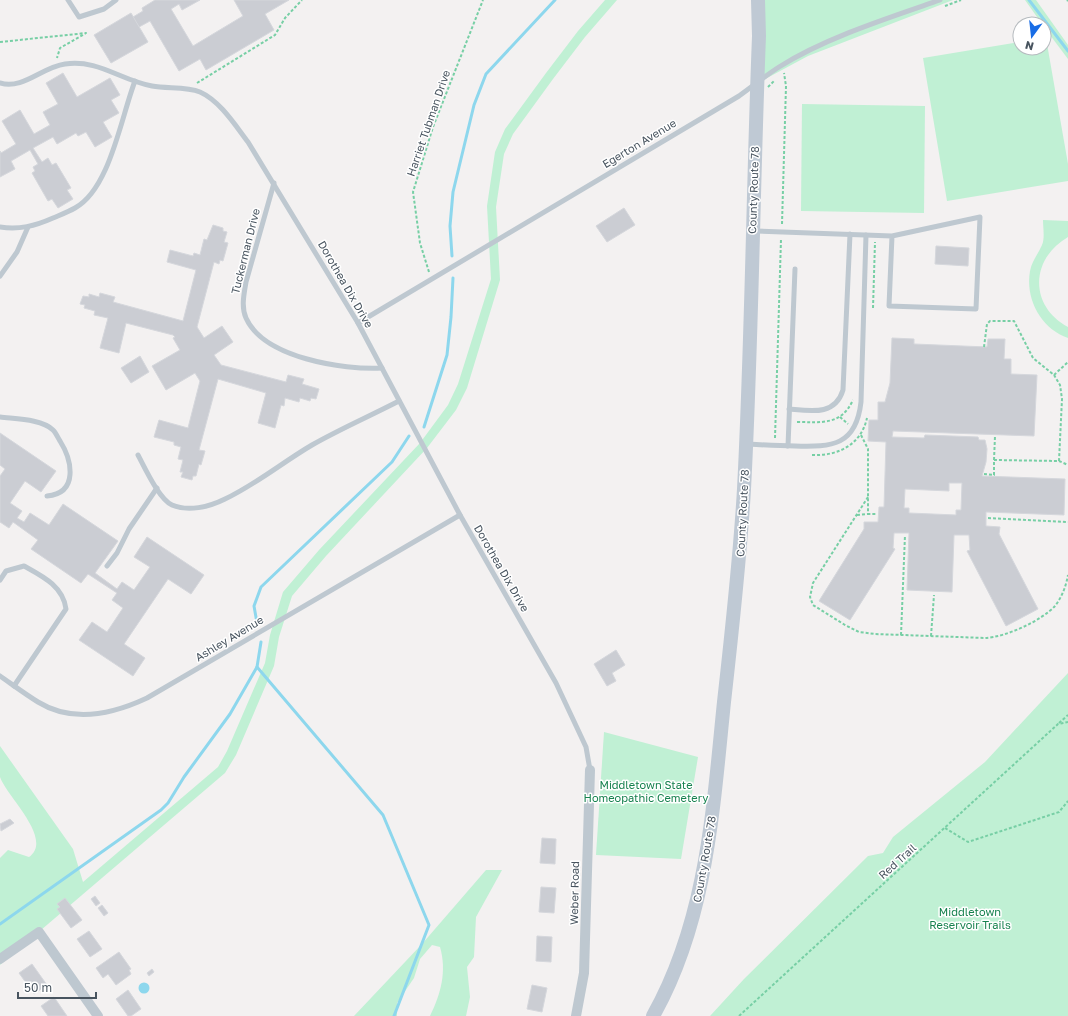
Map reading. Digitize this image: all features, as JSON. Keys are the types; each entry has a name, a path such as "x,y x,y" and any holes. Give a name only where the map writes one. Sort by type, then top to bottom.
{"street":[{"name":"County Route 78","path":"653,1016 681,955 699,893 711,828 737,586 744,489 748,393 757,89 758,0"},
{"name":"Weber Road","path":"576,1016 584,973 590,770"},
{"path":"0,959 39,932 98,1016"}],"lane":[{"path":"68,0 79,17 104,9 116,0"},
{"name":"Egerton Avenue","path":"358,323 431,278 739,96 757,89 780,67 820,46 878,22 940,0"},
{"name":"Dorothea Dix Drive","path":"0,83 9,86 21,83 42,71 63,64 78,62 99,66 135,81 152,86 199,92 212,100 227,115 248,142 274,183 358,323 460,515 556,684 586,747 590,770"},
{"path":"0,227 13,229 36,225 76,208 97,187 110,162 135,81"},
{"name":"Tuckerman Drive","path":"274,183 246,282 243,298 246,318 254,331 265,341 295,355 342,366 382,368"},
{"path":"752,231 892,236 980,217 976,309 889,306 892,236"},
{"path":"0,276 18,252 28,227"},
{"path":"789,409 826,410 834,405 841,396 843,390 850,234"},
{"path":"745,444 820,447 834,444 854,429 859,419 861,402 866,235"},
{"path":"788,446 795,269"},
{"path":"138,455 166,501 172,505 187,508 203,507 224,500 313,445 399,401"},
{"path":"0,417 34,421 53,430 67,452 70,469 68,484 62,492 47,496"},
{"path":"108,566 117,553 129,528 157,488"},
{"name":"Ashley Avenue","path":"0,676 39,703 55,710 71,714 88,715 111,712 129,707 147,698 460,515"},
{"path":"0,580 6,571 24,566 51,581 65,598 66,609 14,686"}],"path":[{"path":"185,90 275,35 285,18 302,0"},
{"name":"Harriet Tubman Drive","path":"431,278 420,244 413,192 433,127 483,0"},
{"path":"940,7 962,0"},
{"path":"0,42 86,33 60,48 57,55 58,60"},
{"path":"781,76 790,70"},
{"path":"782,225 786,86 784,73"},
{"path":"757,89 770,86 777,78"},
{"path":"775,440 781,237"},
{"path":"984,347 987,324 990,321 1014,321 1034,358 1054,375 1060,385 1062,399 1059,461"},
{"path":"1054,375 1068,362"},
{"path":"840,417 861,435 868,449 868,514"},
{"path":"984,474 994,475 995,436"},
{"path":"994,460 1059,461 1068,465"},
{"path":"868,497 813,583 810,593 811,601 817,608 855,631 875,634 991,638 1013,631 1041,616 1055,606 1065,589 1068,575"},
{"path":"856,515 877,514"},
{"path":"988,518 1068,522"},
{"path":"901,635 905,535"},
{"path":"931,636 934,595"},
{"name":"Red Trail","path":"739,1016 1068,715"},
{"path":"1058,724 1068,722"},
{"path":"945,828 968,842 1059,812 1068,801"}],"green space":[{"path":"605,0 617,0 585,37 553,79 513,134 504,154 496,207 500,280 467,388 456,410 427,448 326,556 292,596 279,637 274,666 236,755 225,773 0,965 0,858 8,850 29,857 35,849 36,840 33,829 0,777 0,746 73,849 83,882 218,767 227,751 265,663 270,635 283,592 319,550 420,443 448,405 458,384 491,279 487,206 495,152 505,129 578,31"},
{"path":"761,0 953,0 808,56 758,83"},
{"path":"1025,0 1036,0 1047,16 1036,16"},
{"path":"1052,22 1068,45 1068,59 1052,38"},
{"path":"1012,43 1012,56 1049,56 1068,164 1068,181 947,201 923,58"},
{"path":"802,104 925,106 924,213 801,211"},
{"path":"1043,220 1068,221 1068,237 1055,246 1046,257 1041,270 1039,282 1041,295 1046,307 1055,318 1068,327 1068,338 1058,334 1043,320 1037,312 1030,292 1029,282 1031,267 1043,242"},
{"name":"Middletown Reservoir Trails","path":"1068,673 1068,1016 710,1016 744,979 868,856 883,853 893,837 985,762"},
{"name":"Middletown State Homeopathic Cemetery","path":"604,732 698,757 681,859 596,855"},
{"path":"486,870 502,870 476,917 474,957 467,967 470,997 466,1016 430,1016 440,991 443,974 440,947 432,945 420,959 414,978 397,1003 397,1016 354,1016 422,944"}],"water":[{"path":"144,982 148,984 150,988 148,992 144,994 140,992 138,988 140,984"}],"building":[{"path":"155,0 200,0 182,10 179,4 171,9 193,46 243,16 234,0 289,0 265,14 274,30 206,70 200,59 179,71 150,21 139,27 133,17 143,11 142,8"},
{"path":"131,13 148,42 111,63 94,35"},
{"path":"63,73 77,97 110,78 120,95 111,100 119,113 103,122 112,137 95,147 86,132 78,136 76,133 57,144 53,137 33,148 42,162 48,158 52,165 56,163 71,188 67,190 73,199 58,208 52,199 48,201 32,173 35,171 33,167 38,164 30,150 11,161 15,169 0,177 0,151 1,153 16,144 2,121 20,110 34,134 50,125 43,112 58,104 46,83"},
{"path":"624,208 635,225 607,242 596,226"},
{"path":"213,225 223,228 223,231 227,232 224,242 228,243 223,261 220,260 219,264 214,262 197,327 204,338 222,326 233,342 214,355 221,365 286,382 288,375 304,379 302,384 319,389 316,399 311,398 310,401 300,398 299,402 285,398 284,406 281,405 275,428 258,423 266,393 218,379 199,450 205,451 201,465 199,464 196,476 193,476 192,480 181,477 183,472 180,472 183,460 178,459 181,447 174,445 174,442 154,437 159,420 188,428 200,381 195,373 166,390 152,366 180,350 173,338 175,337 173,335 126,323 119,353 100,348 108,318 94,315 95,311 84,308 85,305 80,304 83,296 89,297 89,294 99,297 100,293 115,297 113,302 183,321 196,270 167,262 170,250 193,256 194,253 200,255 204,239 207,240"},
{"path":"936,246 969,248 968,266 935,264"},
{"path":"892,338 914,339 914,344 987,347 988,339 1005,339 1004,359 1011,359 1011,374 1037,375 1034,436 893,431 892,437 924,438 925,435 978,437 979,440 985,440 987,449 986,462 982,476 1065,479 1064,515 986,512 986,526 1000,527 999,534 1038,609 1006,626 967,551 970,550 969,535 954,535 952,592 907,590 909,533 894,533 893,548 895,549 850,620 819,601 864,529 864,522 878,522 879,507 884,507 886,442 868,441 869,420 878,420 878,402 885,402 890,383","holes":["949,483 962,483 961,510 956,510 956,515 909,513 909,508 904,508 905,489 949,491"]},
{"path":"140,356 149,372 131,383 121,368"},
{"path":"0,433 56,471 41,492 25,481 10,503 22,511 17,518 24,522 30,513 49,525 63,504 118,541 95,573 117,589 122,582 134,590 150,567 134,557 147,537 204,575 191,594 168,579 124,644 145,658 133,676 79,640 92,622 107,632 123,608 112,600 117,593 88,574 81,583 31,549 38,540 13,522 9,528 0,522 0,476 5,469 0,465"},
{"path":"616,650 625,665 612,673 616,681 607,686 594,664"},
{"path":"10,819 14,823 1,831 0,824"},
{"path":"542,838 556,839 555,864 540,863"},
{"path":"541,887 556,888 554,913 539,912"},
{"path":"95,896 100,903 96,906 91,899"},
{"path":"65,898 82,920 71,928 57,909 60,907 57,904"},
{"path":"102,905 108,913 104,916 98,908"},
{"path":"89,931 102,949 90,957 77,939"},
{"path":"537,936 552,937 551,962 536,961"},
{"path":"119,952 131,969 129,970 131,974 116,985 108,974 103,978 96,968"},
{"path":"32,964 47,985 34,994 19,973"},
{"path":"152,969 154,972 149,976 147,973"},
{"path":"532,985 547,988 542,1012 527,1009"},
{"path":"128,990 141,1009 131,1016 128,1016 116,999"},
{"path":"54,997 67,1016 48,1016 41,1006"}],"waterway":[{"path":"452,256 450,226 453,192 474,105 486,74 555,0"},
{"path":"1029,0 1068,51"},
{"path":"424,427 447,355 453,278"},
{"path":"257,623 254,606 261,587 392,462 409,436"},
{"path":"0,924 161,810 168,803 184,777 230,714 257,667 261,642"},
{"path":"257,667 383,815 429,925 394,1016"}]}
